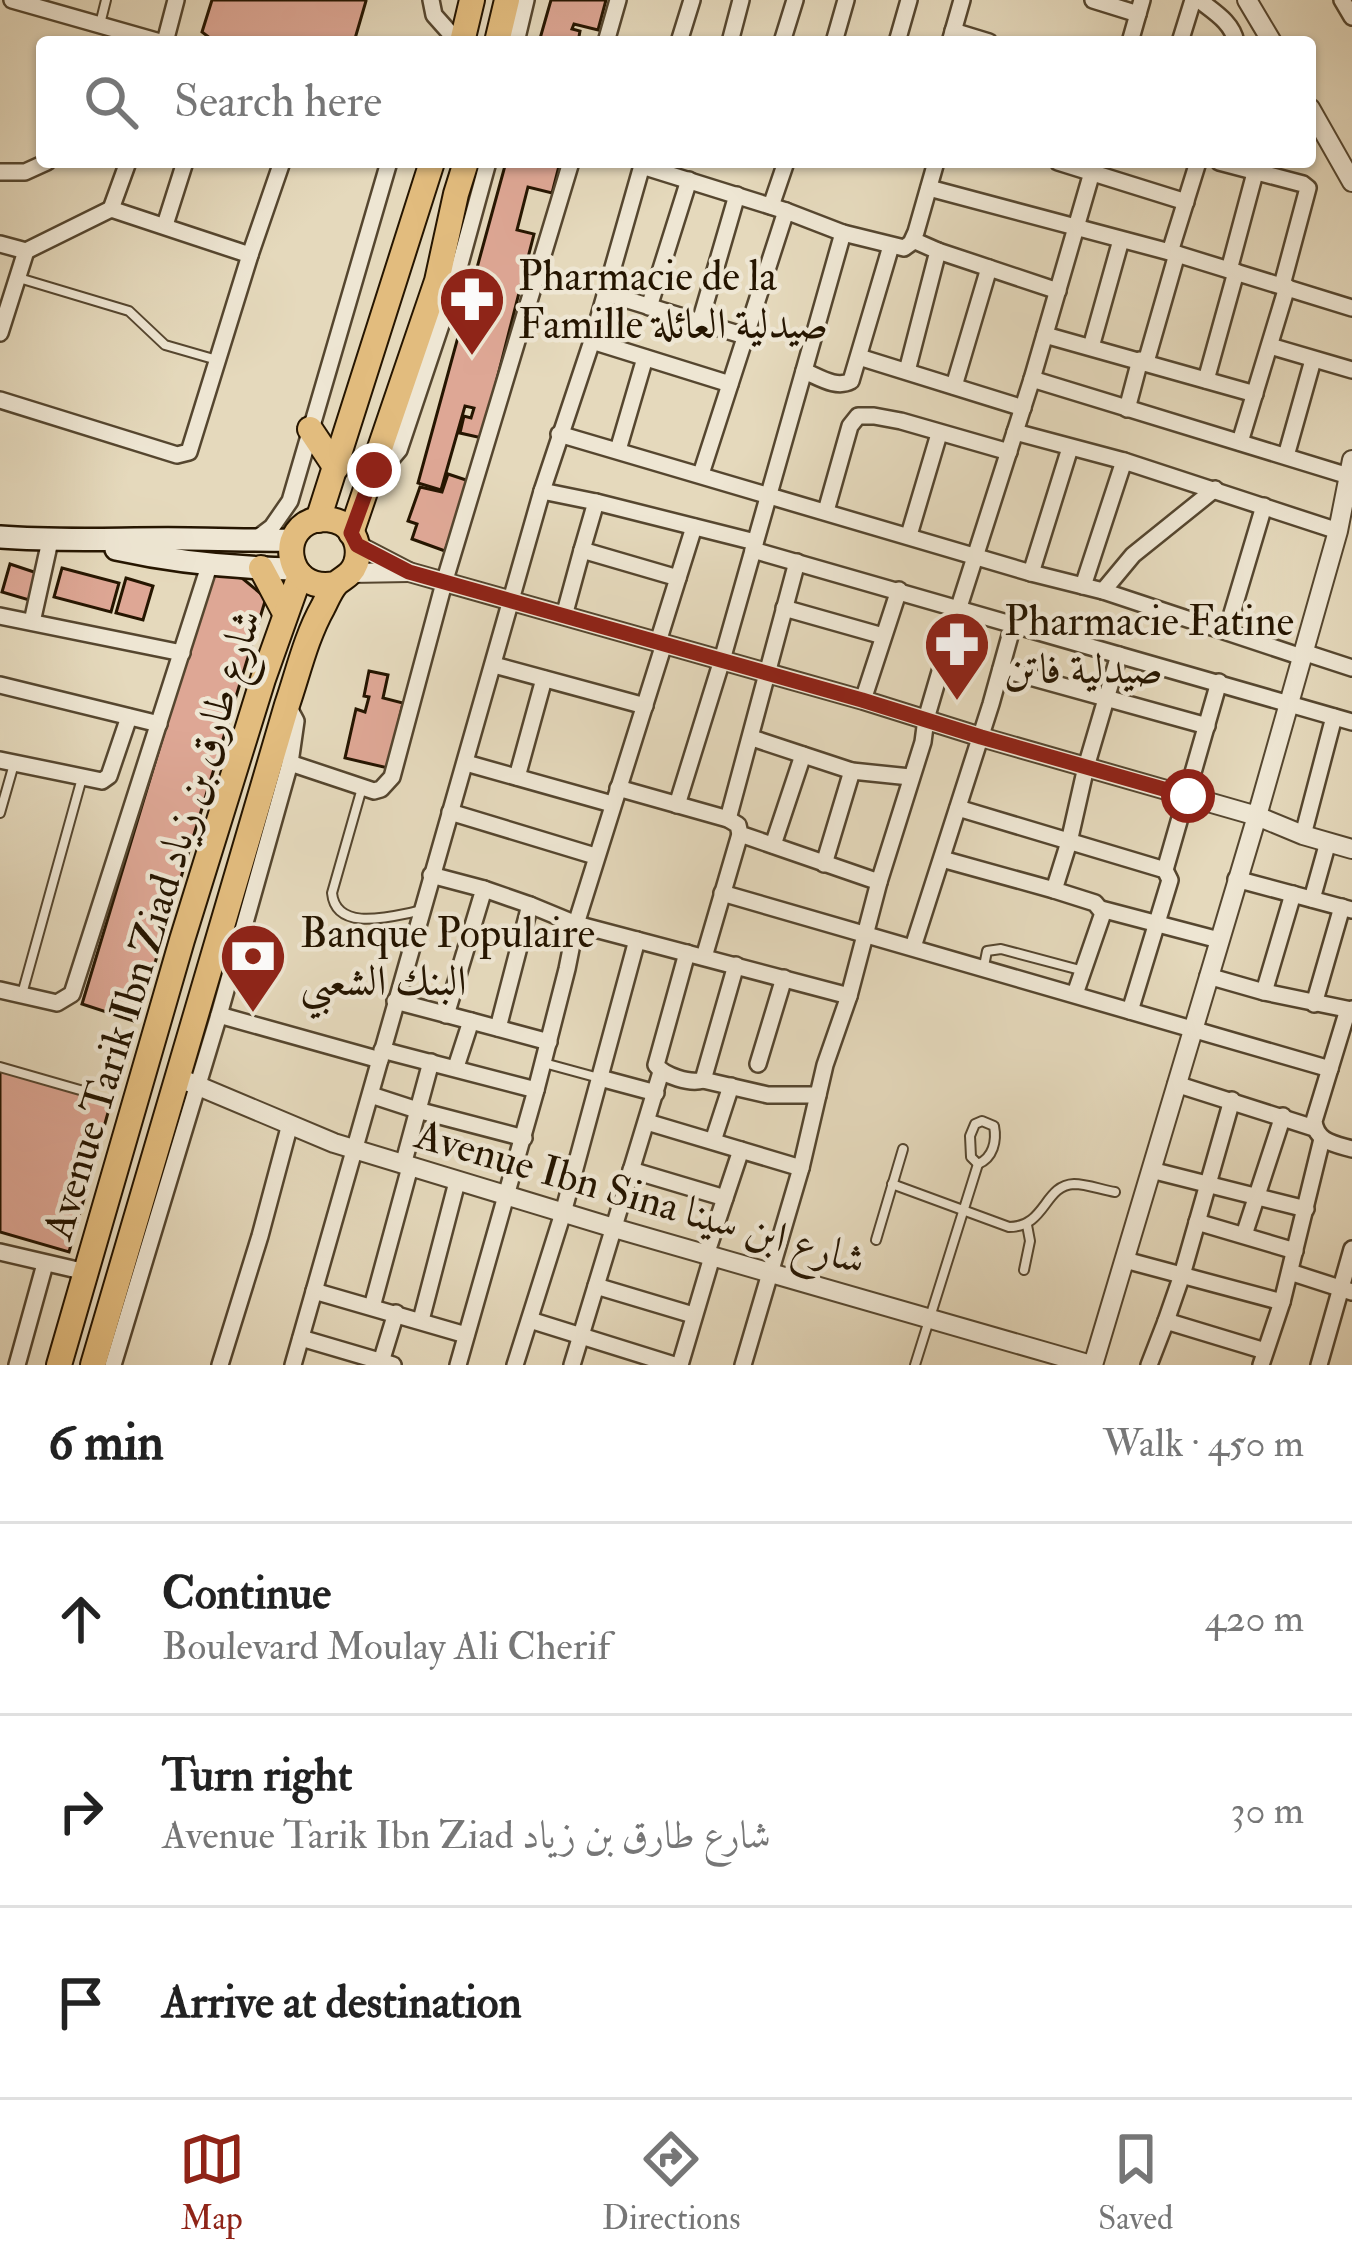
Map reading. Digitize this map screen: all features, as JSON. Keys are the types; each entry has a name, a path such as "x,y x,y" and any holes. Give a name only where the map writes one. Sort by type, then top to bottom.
{"main road":[{"path":"462,36 472,0"},
{"path":"498,36 507,0"},
{"path":"318,520 430,168"},
{"name":"Avenue Tarik Ibn Ziad شارع طارق بن زياد","path":"93,1365 188,1081 287,705 318,616 350,577 357,560 354,539 374,470 446,284 456,194 464,168"},
{"path":"310,429 336,468"},
{"path":"0,537 293,540 298,531 318,520 339,522 354,539"},
{"name":"Avenue Tarik Ibn Ziad شارع طارق بن زياد","path":"293,540 291,551 298,572 314,584 350,577"},
{"path":"80,541 147,556 298,572"},
{"path":"260,568 285,613"},
{"name":"Avenue Tarik Ibn Ziad شارع طارق بن زياد","path":"59,1365 182,940 298,572"}],"street":[{"path":"0,18 12,0 141,36"},
{"path":"164,36 176,0"},
{"path":"431,0 434,15 454,36"},
{"path":"517,36 526,0"},
{"path":"608,36 618,0"},
{"path":"681,36 692,0"},
{"path":"732,36 741,0"},
{"path":"784,36 795,0"},
{"path":"899,36 909,0"},
{"path":"952,36 962,0"},
{"path":"1093,0 1140,7 1132,36"},
{"path":"1182,36 1196,0 1223,18 1234,36"},
{"path":"1238,0 1259,36"},
{"path":"1247,0 1268,36"},
{"path":"1342,0 1352,17"},
{"path":"835,36 840,2"},
{"path":"1316,119 1352,182"},
{"path":"1316,137 1352,198"},
{"path":"0,172 36,167"},
{"path":"111,209 126,168"},
{"path":"164,225 183,168"},
{"path":"0,400 186,455 280,168"},
{"path":"250,542 286,510 387,168"},
{"path":"446,284 486,168"},
{"path":"290,763 374,790 392,777 444,583 569,168"},
{"path":"293,1365 542,491 642,168"},
{"path":"654,168 843,233 904,248 913,240 934,168"},
{"path":"701,474 745,336 785,168"},
{"path":"743,1365 926,719 1093,168 1186,202"},
{"path":"1127,409 1196,168"},
{"path":"1239,168 1308,188 1270,346 1240,442"},
{"path":"1206,380 1256,173"},
{"path":"649,307 689,180"},
{"path":"928,188 1352,308"},
{"path":"700,322 737,195"},
{"path":"0,244 26,251 111,209 250,255"},
{"path":"677,805 843,233"},
{"path":"913,240 1058,291"},
{"path":"1091,347 1121,240"},
{"path":"804,371 843,385 851,381 891,246"},
{"path":"0,334 26,251"},
{"path":"907,371 938,251"},
{"path":"954,386 989,268"},
{"path":"605,293 745,336"},
{"path":"1045,335 1255,394"},
{"path":"592,341 730,384"},
{"path":"1270,346 1352,370"},
{"path":"859,357 1023,408"},
{"path":"618,450 645,358"},
{"path":"1286,456 1313,360"},
{"path":"1032,379 1286,456 1351,470 1343,529 1092,1365"},
{"path":"826,512 850,426 858,416 886,418 1009,452"},
{"path":"1015,432 1343,529"},
{"path":"559,434 1351,665"},
{"path":"909,535 939,434"},
{"path":"1030,573 1070,448"},
{"path":"1083,586 1124,461"},
{"path":"1103,591 1132,556 1215,489"},
{"path":"542,491 694,527 797,562 1352,722"},
{"path":"564,616 596,502"},
{"path":"1227,630 1264,506"},
{"path":"458,1365 524,1138 595,856 645,706 694,527"},
{"path":"354,539 409,572 444,583 862,700 1352,847"},
{"path":"32,622 50,541"},
{"path":"582,550 678,578"},
{"path":"728,819 797,562"},
{"path":"0,990 57,1004 72,994 210,563"},
{"path":"350,577 409,572"},
{"path":"862,700 898,590"},
{"path":"784,608 883,636"},
{"path":"0,616 182,652"},
{"path":"913,947 1013,625"},
{"path":"1054,890 1119,655"},
{"path":"494,665 645,706"},
{"path":"1001,669 1207,726"},
{"path":"517,777 544,679"},
{"path":"1165,870 1219,682"},
{"path":"0,686 160,724"},
{"path":"112,1365 188,1081 219,1015 290,763 296,721 287,705"},
{"path":"7,761 101,782 109,776 129,717"},
{"path":"1303,835 1334,717"},
{"path":"752,738 852,771 910,777"},
{"path":"772,845 803,755"},
{"path":"466,763 517,777 677,805 728,819 738,825 740,834 656,1062 661,1072 656,1093 572,1365"},
{"path":"824,864 852,771"},
{"path":"958,808 1170,874 1130,1011"},
{"path":"450,812 595,856"},
{"path":"740,834 879,881"},
{"path":"1312,899 1328,842"},
{"path":"942,859 1219,940"},
{"path":"431,875 484,889 576,924 849,996"},
{"path":"1236,879 1347,909 1315,1004"},
{"path":"446,1015 484,889"},
{"path":"722,893 1330,1069"},
{"path":"1264,992 1292,894"},
{"path":"497,1028 530,905"},
{"path":"1075,994 1102,909"},
{"path":"515,1365 563,1213 637,940"},
{"path":"703,1080 736,965"},
{"path":"1208,976 1352,1010"},
{"path":"758,1064 784,978"},
{"path":"395,1001 549,1042"},
{"path":"1166,1321 1263,1358 1306,1209 1330,1069 1352,1010"},
{"path":"219,1015 381,1055 456,1067 536,1090"},
{"path":"456,1067 470,1021"},
{"path":"372,1306 431,1062"},
{"path":"661,1072 768,1095 818,1095"},
{"path":"600,1078 656,1093"},
{"name":"Avenue Ibn Sina شارع ابن سينا","path":"188,1081 354,1150 1092,1365"},
{"path":"1176,1084 1283,1116 1352,1148"},
{"path":"713,1142 731,1086"},
{"path":"371,1095 524,1138"},
{"path":"1149,1365 1182,1275 1232,1100"},
{"path":"1244,1235 1283,1116"},
{"path":"646,1122 801,1168"},
{"path":"220,1365 290,1124"},
{"path":"530,1320 628,1358 677,1365 741,1150"},
{"path":"631,1170 724,1198"},
{"path":"1151,1170 1306,1209"},
{"path":"421,1320 457,1182"},
{"path":"1197,1222 1295,1251"},
{"path":"1319,1365 1347,1290 1352,1250"},
{"path":"0,1252 86,1273"},
{"path":"1125,1260 1282,1302"},
{"path":"17,1365 45,1264"},
{"path":"1290,1272 1347,1290"},
{"path":"596,1286 694,1315"},
{"path":"314,1291 466,1335"},
{"path":"301,1338 360,1360 387,1363 396,1313"}],"lane":[{"path":"100,24 106,0"},
{"path":"18,278 129,311 165,345 219,361"},
{"path":"0,813 7,761"},
{"path":"21,996 82,778"},
{"path":"363,787 332,893 335,910 375,919 421,910"},
{"path":"983,967 987,952 993,949 1084,971"},
{"path":"543,1063 600,1078"},
{"path":"0,1067 80,1090"},
{"path":"915,1365 978,1164 993,1148 995,1131 988,1122 975,1124 970,1136 971,1157 978,1164"},
{"path":"876,1240 903,1149"},
{"path":"892,1184 1009,1227 1027,1225 1064,1186 1115,1192"},
{"path":"1024,1270 1030,1241 1027,1225"}],"building":[{"path":"212,0 366,1 356,36 207,36 202,32"},
{"path":"551,0 606,0 598,30 574,24 572,29 580,31 579,36 541,36"},
{"path":"504,168 558,168 552,193 528,187 517,230 534,234 482,438 460,433 464,416 471,418 474,408 465,406 441,490 418,483"},
{"path":"448,474 469,481 445,551 412,539 417,524 408,521 420,487 442,492"},
{"path":"10,564 37,573 29,600 2,592"},
{"path":"62,568 119,583 111,612 54,597"},
{"path":"212,574 242,578 266,598 137,1022 82,1004"},
{"path":"126,578 153,586 143,620 116,613"},
{"path":"369,671 388,675 383,698 403,703 388,768 345,758 356,709 365,712"},
{"path":"0,1071 111,1102 69,1252 0,1232"}],"place":[{"name":"Pharmacie de la Famille صيدلية العائلة","path":"472,358"},
{"name":"Pharmacie Fatine صيدلية فاتن","path":"957,703"},
{"name":"Banque Populaire البنك الشعبي","path":"253,1015"}],"route":[{"path":"374,470 351,533 357,545 409,572 1188,796"}]}
